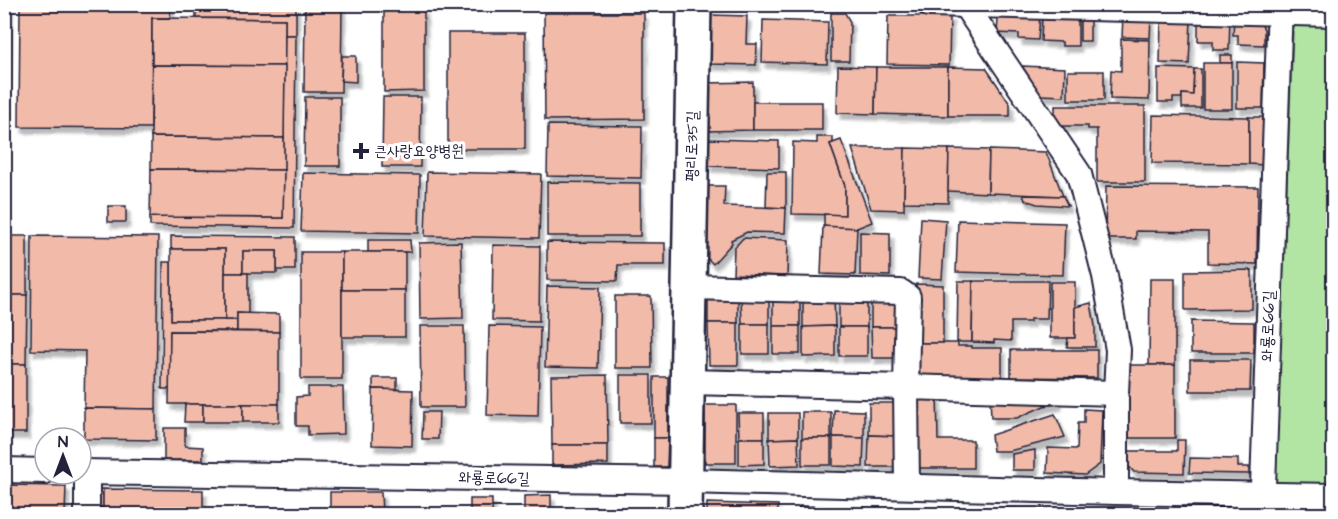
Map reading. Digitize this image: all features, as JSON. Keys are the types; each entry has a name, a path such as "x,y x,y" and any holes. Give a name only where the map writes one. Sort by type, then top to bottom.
{"street":[{"name":"평리로35길","path":"685,514 694,4"},
{"path":"929,4 1279,8 1334,14"},
{"path":"949,5 1079,174 1105,276 1118,350 1116,492"},
{"name":"와룡로66길","path":"93,472 907,486 1116,492 1262,504 1279,8"},
{"path":"689,287 902,292 908,297 907,486"},
{"path":"687,382 1116,393"},
{"path":"4,470 33,471"},
{"path":"85,486 87,514"},
{"path":"1262,504 1334,496"}],"green space":[{"path":"1294,5 1333,5 1333,514 1274,514"}],"building":[{"path":"20,5 171,6 170,18 152,18 151,128 19,127"},
{"path":"196,5 296,6 296,35 285,35 285,19 196,18"},
{"path":"305,5 342,6 341,92 304,92"},
{"path":"4,7 9,7 7,74 4,74"},
{"path":"384,9 424,9 424,91 384,92"},
{"path":"544,13 644,13 644,119 545,120"},
{"path":"831,13 845,13 850,22 849,61 831,61"},
{"path":"710,15 747,16 746,44 757,44 756,65 709,64"},
{"path":"1003,15 1040,16 1038,40 1019,39 1019,34 997,33 998,19"},
{"path":"888,16 950,16 949,65 887,64"},
{"path":"1042,16 1078,16 1078,46 1062,46 1062,42 1041,41"},
{"path":"1123,16 1151,17 1150,38 1122,37"},
{"path":"1198,16 1230,16 1229,50 1213,50 1213,41 1198,41"},
{"path":"152,18 285,19 285,66 152,65"},
{"path":"1080,18 1090,18 1090,41 1080,41"},
{"path":"1161,18 1191,19 1189,64 1160,63"},
{"path":"1234,18 1258,19 1264,29 1264,45 1238,44 1238,35 1233,35"},
{"path":"763,20 828,22 827,64 762,62"},
{"path":"448,33 525,33 525,149 448,149"},
{"path":"285,35 296,35 294,228 150,226 150,217 283,218"},
{"path":"1121,39 1150,40 1149,100 1110,99 1111,70 1121,71"},
{"path":"1220,55 1232,55 1232,63 1220,63"},
{"path":"342,56 356,56 356,82 341,81"},
{"path":"1237,62 1264,63 1263,108 1237,108"},
{"path":"1203,63 1232,63 1232,109 1203,109"},
{"path":"152,65 285,66 284,138 151,137"},
{"path":"838,66 876,67 875,114 837,113"},
{"path":"1022,66 1065,68 1064,96 1040,95"},
{"path":"876,67 948,67 948,116 875,114"},
{"path":"948,67 986,68 1010,104 1010,116 948,116"},
{"path":"1158,68 1194,69 1193,95 1182,94 1182,98 1173,98 1173,102 1158,102"},
{"path":"1194,69 1201,69 1201,108 1182,108 1182,94 1193,95"},
{"path":"1068,71 1104,71 1104,100 1068,100"},
{"path":"753,82 753,130 707,131 707,83"},
{"path":"305,97 340,97 340,166 304,166"},
{"path":"383,97 421,97 420,167 382,167"},
{"path":"753,102 822,102 822,130 753,130"},
{"path":"1055,106 1145,106 1145,182 1097,182 1097,129 1088,129 1088,126 1055,126"},
{"path":"1153,115 1249,117 1249,164 1152,163"},
{"path":"1249,117 1264,117 1264,165 1249,164"},
{"path":"548,125 642,126 641,178 547,176"},
{"path":"151,137 284,138 284,170 151,169"},
{"path":"817,137 833,137 833,143 830,144 845,186 845,215 792,214 793,142 817,143"},
{"path":"708,139 779,141 779,168 708,166"},
{"path":"841,140 872,222 857,228 824,227 824,214 845,215 845,186 830,144"},
{"path":"852,148 905,148 904,210 871,209"},
{"path":"905,148 949,149 948,203 904,202"},
{"path":"949,149 989,150 988,193 948,191"},
{"path":"989,150 1046,152 1063,196 988,193"},
{"path":"151,169 284,170 283,218 150,217"},
{"path":"427,172 541,174 539,238 425,236"},
{"path":"767,172 786,172 786,208 766,207"},
{"path":"303,173 420,175 419,233 301,231"},
{"path":"547,182 640,183 640,236 547,236"},
{"path":"708,186 725,186 724,206 786,208 785,233 747,232 731,240 732,243 713,264 707,258"},
{"path":"1106,186 1258,187 1257,264 1208,263 1208,232 1136,231 1136,239 1105,239"},
{"path":"1023,195 1063,196 1068,206 1037,204 1025,200"},
{"path":"108,206 126,206 126,222 108,222"},
{"path":"921,218 946,220 942,279 918,278"},
{"path":"958,220 1065,223 1063,275 956,272"},
{"path":"823,226 857,228 855,275 821,274"},
{"path":"860,232 890,233 890,276 860,275"},
{"path":"4,236 27,236 27,295 4,295"},
{"path":"32,236 158,237 156,409 84,408 85,351 31,350"},
{"path":"171,236 295,237 295,270 277,270 277,251 243,251 243,273 225,273 225,249 171,249"},
{"path":"743,238 788,240 787,276 733,274 734,248"},
{"path":"368,240 410,240 411,252 368,252"},
{"path":"461,242 463,318 420,319 419,243"},
{"path":"547,242 665,243 665,265 618,265 617,281 547,280"},
{"path":"493,245 540,246 539,321 492,320"},
{"path":"171,249 225,249 225,320 171,320"},
{"path":"243,251 277,251 277,273 243,273"},
{"path":"301,252 342,252 342,379 301,379"},
{"path":"342,252 405,252 405,290 342,290"},
{"path":"163,262 171,262 171,320 237,320 237,331 170,331 170,389 162,389"},
{"path":"1252,270 1252,309 1185,310 1185,271"},
{"path":"225,273 248,273 248,314 237,313 237,320 225,320"},
{"path":"1150,279 1175,279 1175,365 1149,365"},
{"path":"958,281 973,281 972,342 957,342"},
{"path":"973,281 1048,281 1047,319 1011,322 1011,341 972,342"},
{"path":"1050,282 1075,282 1075,338 1050,338"},
{"path":"916,284 943,285 943,343 915,343"},
{"path":"547,286 600,287 598,368 545,367"},
{"path":"342,290 405,290 405,337 342,337"},
{"path":"4,295 27,295 26,364 4,364"},
{"path":"738,295 738,323 708,323 708,296"},
{"path":"615,296 651,296 652,368 615,368"},
{"path":"741,297 769,298 769,324 742,324"},
{"path":"800,298 800,326 773,326 773,299"},
{"path":"803,299 834,299 835,326 803,327"},
{"path":"839,299 867,299 867,327 839,327"},
{"path":"871,300 900,300 900,327 871,327"},
{"path":"1091,303 1095,326 1095,347 1067,347 1068,338 1075,338 1075,307"},
{"path":"237,313 279,314 279,332 237,331"},
{"path":"1191,321 1254,322 1254,353 1191,353"},
{"path":"708,323 738,323 738,365 709,365"},
{"path":"742,324 769,324 769,354 742,354"},
{"path":"420,326 464,326 465,407 421,407"},
{"path":"489,326 540,327 538,416 487,415"},
{"path":"773,326 800,326 800,354 773,354"},
{"path":"835,326 835,356 803,357 803,327"},
{"path":"839,327 867,327 867,356 839,356"},
{"path":"871,327 900,327 900,358 872,358"},
{"path":"170,331 279,332 279,404 169,404"},
{"path":"915,343 958,343 958,346 972,346 972,348 1002,348 1002,377 915,376"},
{"path":"1011,350 1097,350 1097,378 1011,377"},
{"path":"1190,360 1251,360 1250,391 1190,391"},
{"path":"4,364 26,364 26,433 4,433"},
{"path":"1127,365 1175,365 1175,438 1128,438"},
{"path":"607,375 608,445 552,445 551,376"},
{"path":"620,375 651,375 651,423 620,423"},
{"path":"654,377 668,377 668,438 654,438"},
{"path":"373,378 397,378 397,390 373,389"},
{"path":"308,387 343,387 344,434 308,435 308,426 296,426 296,397 308,396"},
{"path":"373,389 413,390 412,446 372,445"},
{"path":"937,392 938,440 973,440 973,468 916,468 915,393"},
{"path":"990,396 1058,398 1058,404 1044,406 1017,418 991,418"},
{"path":"869,403 897,403 896,436 869,435"},
{"path":"185,404 203,404 203,422 184,422"},
{"path":"203,404 243,404 243,422 203,422"},
{"path":"243,404 279,404 279,422 243,422"},
{"path":"705,405 736,405 736,463 705,463"},
{"path":"84,408 156,409 156,440 93,439 93,426 84,426"},
{"path":"1084,409 1102,410 1100,464 1085,475 1047,473 1048,448 1077,449 1078,423 1084,423"},
{"path":"834,410 864,411 864,438 833,437"},
{"path":"423,412 439,412 438,439 422,439"},
{"path":"802,412 831,412 831,438 802,438"},
{"path":"738,413 764,413 764,438 739,438"},
{"path":"769,413 798,413 798,438 769,439"},
{"path":"1055,414 1065,437 1009,451 993,451 991,435"},
{"path":"164,428 185,428 185,446 203,447 203,460 164,460"},
{"path":"869,435 896,436 896,467 868,467"},
{"path":"833,437 864,438 863,467 833,466"},
{"path":"654,438 668,438 667,467 654,467"},
{"path":"739,438 764,438 764,464 739,465"},
{"path":"798,438 799,465 770,466 769,439"},
{"path":"802,438 831,438 831,465 802,465"},
{"path":"1177,440 1185,440 1184,473 1134,472 1124,461 1124,451 1177,451"},
{"path":"552,445 608,445 608,464 552,465"},
{"path":"1035,450 1035,470 1012,470 1012,454"},
{"path":"1190,458 1238,459 1238,467 1249,467 1249,474 1189,473"},
{"path":"4,485 66,486 65,514 4,514"},
{"path":"96,489 103,489 103,514 95,514"},
{"path":"103,489 203,490 203,514 103,514"},
{"path":"330,492 381,492 382,514 330,514"},
{"path":"551,495 551,514 524,514 524,496"},
{"path":"470,499 492,499 492,514 470,514"},
{"path":"707,503 778,505 778,514 707,514"},
{"path":"799,506 870,508 870,514 798,514"},
{"path":"984,508 1057,509 1057,514 984,514"},
{"path":"892,510 962,510 962,514 892,514"},
{"path":"1076,511 1151,513 1151,514 1076,514"},
{"path":"1161,512 1236,513 1236,514 1161,514"}],"place":[{"name":"큰사랑요양병원","path":"361,151"}]}
